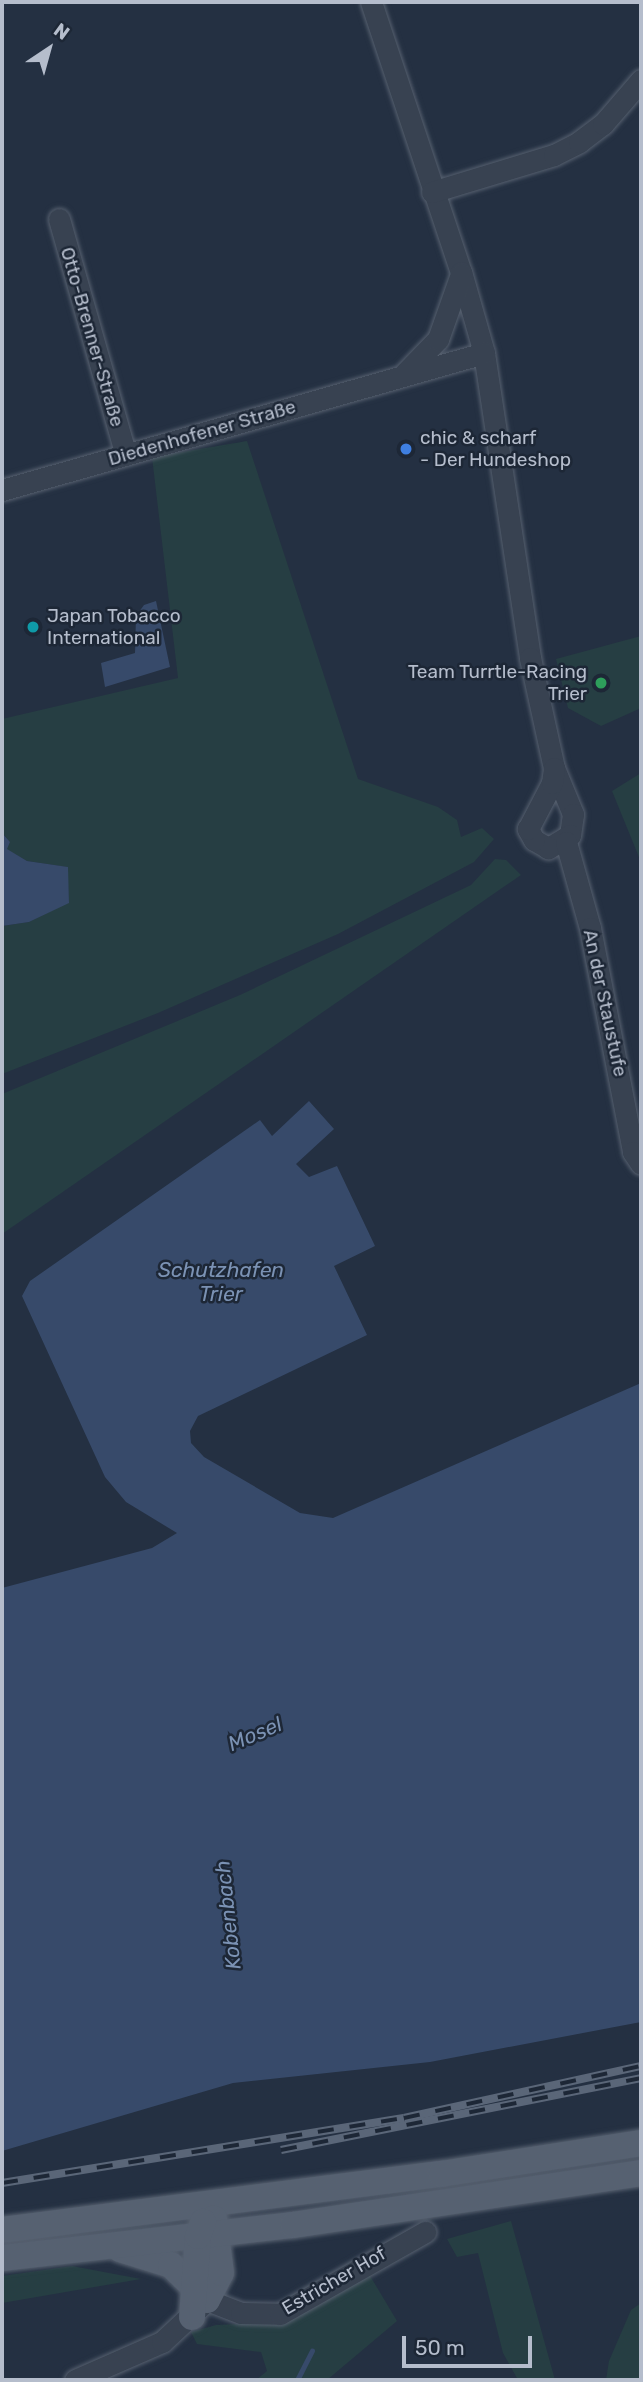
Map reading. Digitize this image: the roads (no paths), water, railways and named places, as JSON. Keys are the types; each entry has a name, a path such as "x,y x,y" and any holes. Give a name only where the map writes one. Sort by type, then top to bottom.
{"main road":[{"path":"2,2230 210,2204 641,2143"},
{"path":"2,2258 98,2244 208,2235 641,2173"},
{"path":"197,2302 210,2204"},
{"path":"197,2302 220,2273 208,2235"},
{"path":"98,2244 160,2259 197,2302"}],"street":[{"path":"371,2 432,192 461,272 484,353 530,658 554,768 570,804 573,829 566,842 548,849 534,840 528,829 538,804 551,783 554,768"},
{"path":"432,192 554,155 579,142 603,124 641,80"},
{"name":"Otto-Brenner-Straße","path":"59,219 126,455"},
{"name":"Diedenhofener Straße","path":"402,376 428,351 451,311 461,272"},
{"path":"428,351 453,345 484,353"},
{"name":"Diedenhofener Straße","path":"2,490 484,353"},
{"path":"538,804 560,800 570,804"},
{"name":"An der Staustufe","path":"566,842 590,928 633,1152 641,1164"},
{"name":"Estricher Hof","path":"197,2302 241,2313 280,2314 425,2232"},
{"path":"220,2273 228,2302 241,2313"},
{"path":"75,2380 162,2342 197,2302"}],"water":[{"path":"156,601 170,667 105,687 101,663 135,653 136,616 144,605"},
{"path":"2,833 10,842 7,849 27,861 68,867 69,903 29,922 2,926"},
{"path":"309,1101 334,1129 296,1164 309,1177 337,1166 375,1246 334,1266 367,1335 198,1416 190,1431 191,1443 204,1457 300,1513 333,1518 641,1383 641,2022 430,2062 233,2083 2,2151 2,1588 152,1548 177,1533 126,1502 105,1477 22,1296 30,1281 260,1120 272,1136"}],"waterway":[{"name":"Kobenbach","path":"297,2380 312,2351"}],"railway":[{"path":"2,2183 404,2118 641,2066"},
{"path":"281,2150 641,2078"}],"place":[{"name":"chic & scharf - Der Hundeshop","path":"406,449"},
{"name":"Japan Tobacco International","path":"33,627"},
{"name":"Team Turrtle-Racing Trier","path":"601,683"}],"water label":[{"name":"Schutzhafen Trier","path":"221,1282"},
{"name":"Mosel","path":"255,1734"}]}
